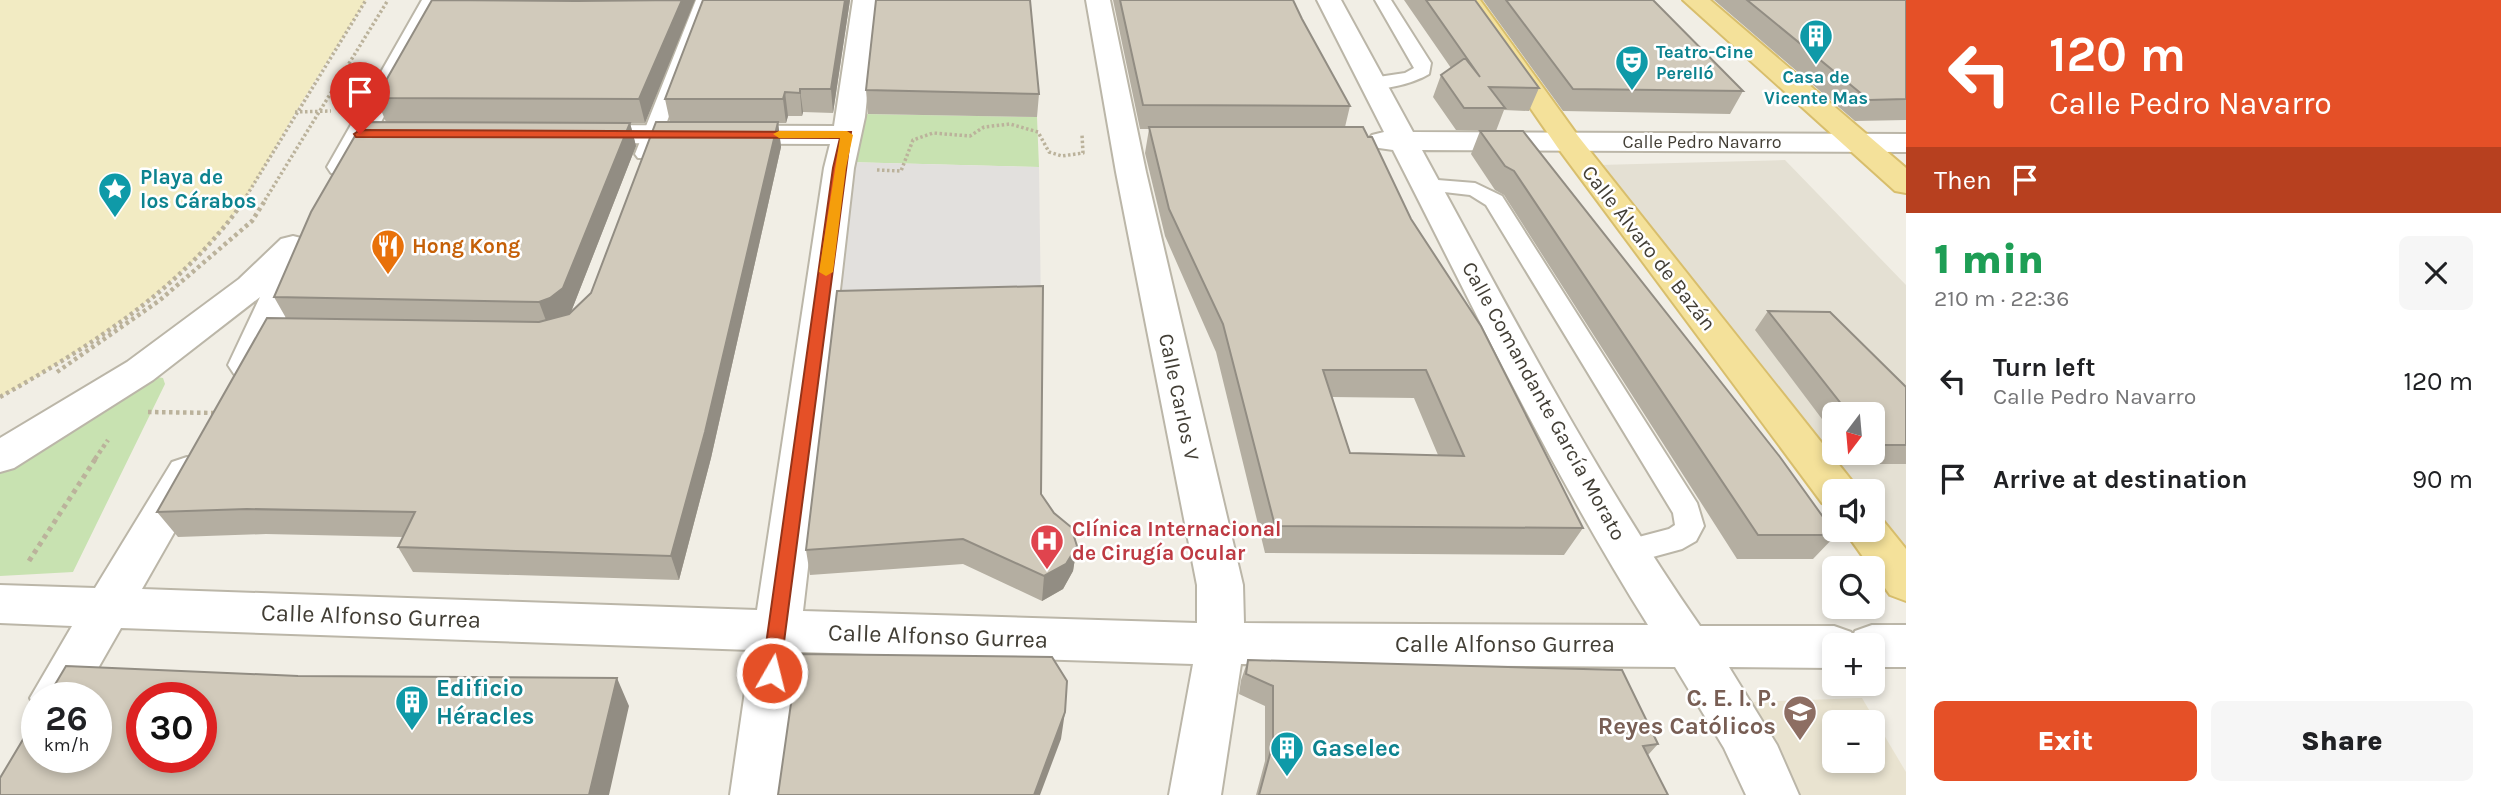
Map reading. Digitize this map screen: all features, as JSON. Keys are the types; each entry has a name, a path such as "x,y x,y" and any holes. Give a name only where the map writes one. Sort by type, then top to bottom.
{"main road":[{"name":"Calle Álvaro de Bazán","path":"1468,0 1568,142 1827,479"},
{"path":"1695,0 1906,184"},
{"path":"1875,542 1906,582"}],"street":[{"path":"330,190 434,0"},
{"path":"756,795 865,0"},
{"name":"Calle Carlos V","path":"1098,0 1132,132 1220,585 1219,642 1211,711 1195,795"},
{"name":"Calle Comandante García Morato","path":"1329,0 1425,186 1627,552 1737,726 1773,795"},
{"path":"360,134 394,134"},
{"path":"557,134 653,134 843,151"},
{"name":"Calle Pedro Navarro","path":"1356,141 1906,143"},
{"path":"0,457 140,372 207,323 251,287 308,229 274,332 215,425 129,607 72,682"},
{"name":"Calle Alfonso Gurrea","path":"0,604 1137,643 1822,646"},
{"path":"1885,646 1906,646"}],"lane":[{"path":"638,173 704,0"},
{"path":"1373,83 1410,78 1423,70 1422,63 1383,0"},
{"path":"1425,186 1475,189 1485,192 1494,201 1687,512 1690,527 1686,533 1670,541 1627,552"}],"path":[{"path":"0,397 46,371 109,328 167,283 211,243 247,196 366,0"},
{"path":"0,604 116,428 76,411 43,381 160,300 252,221 388,0"},
{"path":"843,151 901,171 909,146 921,135 933,133 970,136 984,127 996,125 1030,128 1038,132 1049,152 1062,156 1083,153 1081,113 1132,132"},
{"path":"136,412 215,425"}],"shaded area":[{"path":"1785,160 1906,285 1906,571 1882,542 1885,542 1885,479 1825,479 1599,165"},
{"path":"846,162 1039,167 1041,312 823,317"},
{"name":"C. E. I. P. Reyes Católicos","path":"1862,698 1869,710 1822,710 1822,773 1885,773 1885,737 1906,772 1906,795 1792,795 1748,702"}],"green space":[{"path":"863,114 1037,117 1039,167 846,162"},
{"path":"157,377 163,378 165,384 73,572 0,576 0,474 140,384"}],"sand":[{"name":"Playa de los Cárabos","path":"0,0 366,0 246,197 211,243 165,287 112,328 0,397"}],"building":[{"path":"432,0 682,0 639,99 376,98"},
{"path":"703,0 845,0 831,89 785,92 783,99 665,99"},
{"path":"876,0 1030,0 1039,94 866,90"},
{"path":"1120,0 1293,0 1350,106 1143,105"},
{"path":"1426,0 1475,0 1539,88 1489,87 1505,108 1464,108 1441,75 1465,58 1480,77"},
{"path":"1506,0 1653,0 1743,91 1573,89"},
{"path":"1747,0 1906,0 1906,99 1869,100"},
{"path":"363,122 630,123 563,288 550,298 539,302 274,297 311,212"},
{"path":"656,122 778,122 705,432 671,556 398,547 415,512 247,509 157,512 267,318 539,322 569,314 591,293"},
{"path":"1149,127 1363,127 1368,137 1372,137 1411,219 1481,326 1583,528 1275,526 1223,324 1169,209","holes":["1323,370 1426,370 1464,456 1350,453"]},
{"path":"1480,131 1523,131 1780,457 1822,516 1822,535 1758,535 1514,171 1505,166"},
{"path":"1043,286 1041,494 1054,513 1071,527 1077,546 1066,564 1044,576 963,539 806,550 837,291"},
{"path":"1768,311 1830,312 1906,387 1906,445 1885,445 1885,402 1840,402"},
{"path":"798,654 1052,657 1067,681 1065,712 1034,795 778,795"},
{"path":"1248,660 1622,670 1658,744 1643,746 1668,795 1259,795 1273,743 1273,686 1246,674"},
{"name":"Edificio Héracles","path":"66,666 298,676 617,678 589,795 0,795 0,778 21,743 21,773 112,773 112,682 56,682"}],"slow traffic":[{"path":"779,134 847,135 839,168 826,272"}],"place":[{"name":"Casa de Vicente Mas","path":"1816,66"},
{"name":"Teatro-Cine Perelló","path":"1632,92"},
{"name":"Playa de los Cárabos","path":"115,219"},
{"name":"Hong Kong","path":"388,276"},
{"name":"Clínica Internacional de Cirugía Ocular","path":"1047,571"},
{"name":"Edificio Héracles","path":"412,732"},
{"name":"C. E. I. P. Reyes Católicos","path":"1800,742"},
{"name":"Gaselec","path":"1287,778"}],"route":[{"path":"360,134 847,135 839,168 772,673"}]}
